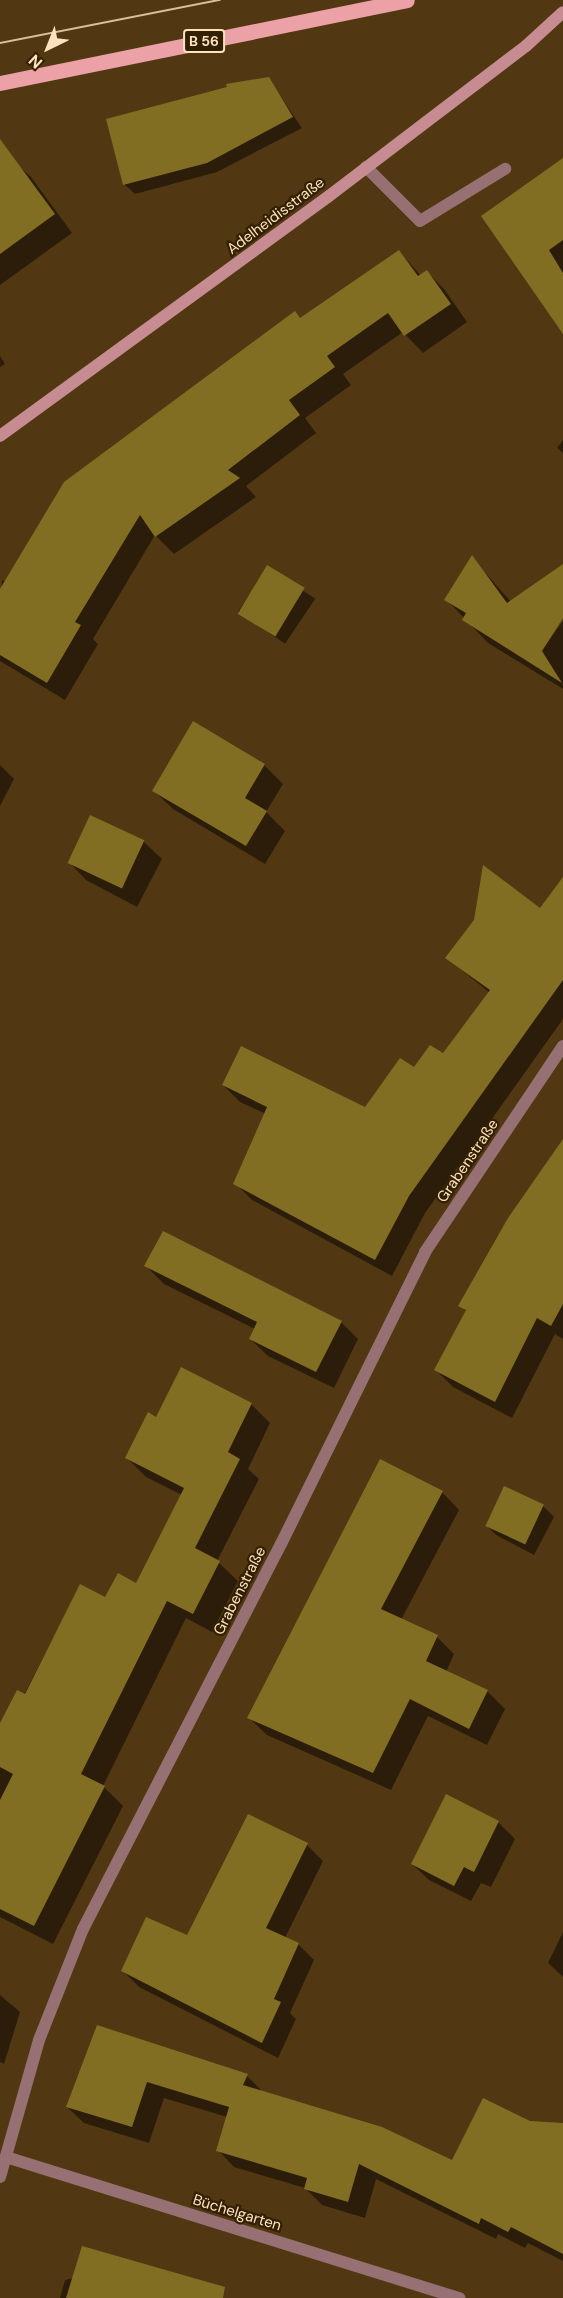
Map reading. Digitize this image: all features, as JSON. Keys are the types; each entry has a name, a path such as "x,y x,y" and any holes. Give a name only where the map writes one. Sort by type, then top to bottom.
{"main road":[{"name":"B 56","path":"0,83 407,0"}],"street":[{"name":"Adelheidisstraße","path":"0,436 366,167 526,46 563,12"},
{"path":"366,167 420,221 505,169"},
{"name":"Grabenstraße","path":"0,2177 39,2040 83,1929 281,1544 425,1252 563,1046"},
{"name":"Büchelgarten","path":"6,2157 460,2298"}],"building":[{"path":"269,77 293,117 207,163 123,185 106,119 227,87 226,84"},
{"path":"0,139 55,214 0,254"},
{"path":"563,158 563,240 549,250 563,273 563,334 481,216"},
{"path":"399,250 418,276 427,270 451,304 404,336 388,313 327,356 335,367 289,400 300,415 228,470 240,478 155,537 140,515 75,622 81,625 47,683 0,655 0,589 64,482 295,311 300,318"},
{"path":"472,555 507,603 563,564 563,618 542,651 562,683 462,620 466,613 444,600"},
{"path":"267,565 305,588 275,637 238,614"},
{"path":"193,721 265,764 245,798 267,811 246,846 152,791"},
{"path":"90,815 144,840 122,888 68,863"},
{"path":"483,865 540,908 563,877 563,980 409,1196 375,1260 233,1184 267,1107 222,1085 241,1046 365,1107 400,1058 414,1067 430,1045 443,1053 490,990 445,958 474,920"},
{"path":"563,1139 563,1304 551,1326 537,1318 495,1402 434,1370 466,1310 458,1306 508,1218"},
{"path":"163,1231 342,1321 316,1372 249,1339 257,1322 144,1266"},
{"path":"181,1367 252,1403 228,1452 240,1459 195,1548 220,1561 193,1614 167,1601 81,1774 105,1786 34,1926 0,1909 0,1800 13,1774 0,1767 0,1723 17,1690 25,1694 80,1584 105,1597 118,1573 136,1583 184,1488 125,1458 148,1412 156,1417"},
{"path":"380,1459 443,1491 381,1609 438,1635 426,1661 488,1690 469,1729 410,1699 373,1773 247,1718"},
{"path":"504,1486 544,1505 525,1544 485,1526"},
{"path":"446,1794 499,1821 474,1872 464,1867 454,1886 411,1864"},
{"path":"248,1814 308,1843 266,1928 299,1943 274,1999 281,2002 262,2043 121,1971 146,1917 187,1935"},
{"path":"97,2025 248,2074 243,2085 382,2127 452,2160 483,2098 530,2121 563,2123 563,2254 511,2227 508,2232 481,2218 479,2224 359,2164 348,2202 304,2189 307,2178 216,2151 229,2107 147,2082 132,2127 66,2107"},
{"path":"82,2246 225,2287 223,2298 66,2298"}],"tram line":[{"path":"0,43 220,0"}]}
